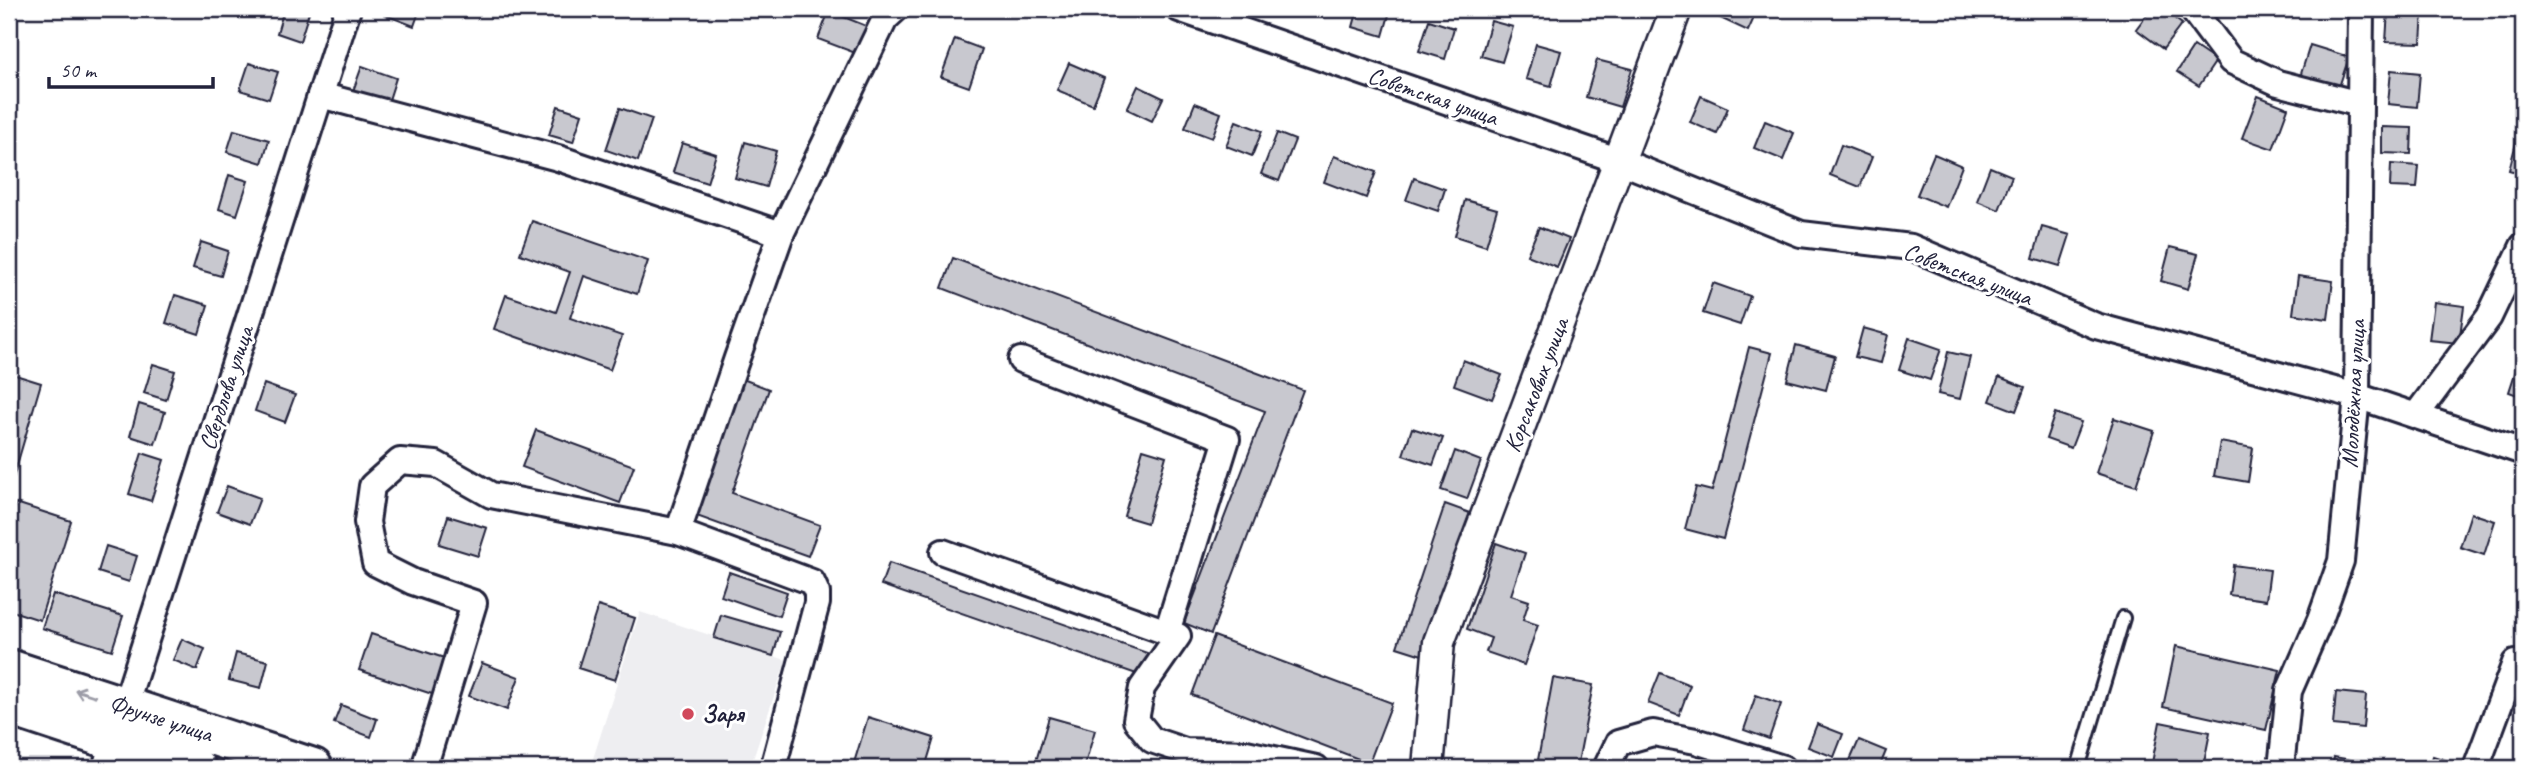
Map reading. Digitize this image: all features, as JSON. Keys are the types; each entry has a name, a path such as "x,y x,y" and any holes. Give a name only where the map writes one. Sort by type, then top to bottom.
{"main road":[{"name":"Фрунзе улица","path":"9,668 114,738 313,768"},
{"name":"Фрунзе улица","path":"9,706 114,738 196,768"}],"street":[{"name":"Свердлова улица","path":"114,738 348,9"},
{"path":"678,533 782,234 884,19 896,9"},
{"name":"Советская улица","path":"1179,9 1620,161 1801,234 1911,247 2096,326 2357,396 2417,414 2523,452"},
{"name":"Корсаковых улица","path":"1428,768 1439,642 1676,9"},
{"path":"2192,9 2231,61 2278,83 2360,104"},
{"name":"Молодёжная улица","path":"2281,768 2289,691 2320,620 2341,561 2357,396 2361,9"},
{"path":"320,95 558,158 782,234"},
{"path":"2417,414 2489,317 2523,246"},
{"path":"1021,360 1227,439 1167,632"},
{"path":"424,768 474,603 413,583 376,563 367,522 372,486 400,461 436,464 491,495 678,533 813,582 817,603 773,768"},
{"path":"943,552 1178,636 1142,688 1136,720 1152,740 1185,751 1247,753 1316,768"},
{"path":"2476,768 2515,663"},
{"path":"1606,768 1618,743 1653,733 1696,741 1783,768"}],"lane":[{"path":"2078,768 2123,618"}],"shaded area":[{"name":"Заря","path":"640,612 786,660 750,768 590,768"}],"building":[{"path":"284,9 310,9 300,41 277,33"},
{"path":"382,9 420,9 414,26 380,13"},
{"path":"1358,9 1389,15 1383,36 1353,27"},
{"path":"1720,9 1758,9 1748,31 1716,16"},
{"path":"2151,9 2162,9 2182,24 2163,49 2136,29"},
{"path":"2388,10 2423,11 2421,43 2386,42"},
{"path":"829,11 869,27 858,54 818,39"},
{"path":"1429,20 1454,28 1445,59 1419,51"},
{"path":"1491,21 1513,27 1502,62 1481,56"},
{"path":"955,39 982,49 969,87 941,77"},
{"path":"1536,44 1561,51 1551,86 1526,79"},
{"path":"2310,45 2349,57 2338,90 2300,77"},
{"path":"2194,46 2216,61 2199,86 2177,72"},
{"path":"1597,60 1632,69 1620,107 1586,97"},
{"path":"249,63 278,72 269,99 240,90"},
{"path":"1069,63 1104,78 1093,105 1057,90"},
{"path":"362,66 396,78 387,106 352,94"},
{"path":"2391,70 2420,73 2417,107 2388,104"},
{"path":"1138,86 1163,98 1152,121 1127,109"},
{"path":"1701,96 1728,108 1717,134 1690,122"},
{"path":"2258,96 2288,108 2273,149 2242,138"},
{"path":"1195,103 1221,113 1212,138 1185,128"},
{"path":"558,106 582,114 573,142 549,135"},
{"path":"620,108 652,119 638,161 606,150"},
{"path":"1236,121 1262,131 1252,156 1226,146"},
{"path":"1765,121 1794,133 1783,160 1754,148"},
{"path":"2382,127 2412,128 2411,154 2382,153"},
{"path":"234,130 269,140 262,163 227,152"},
{"path":"1277,133 1295,140 1279,181 1261,174"},
{"path":"745,142 776,151 766,187 735,178"},
{"path":"682,143 716,154 707,183 673,172"},
{"path":"2516,143 2523,145 2523,174 2509,170"},
{"path":"1841,145 1872,157 1860,187 1830,175"},
{"path":"1934,154 1962,166 1946,207 1917,195"},
{"path":"1334,156 1376,172 1366,198 1324,182"},
{"path":"2391,164 2419,166 2417,188 2390,187"},
{"path":"1990,167 2012,176 1999,210 1977,201"},
{"path":"229,175 248,181 237,215 219,209"},
{"path":"1414,178 1445,189 1438,211 1406,200"},
{"path":"1465,200 1497,209 1486,246 1455,236"},
{"path":"532,221 648,261 637,294 584,276 570,318 622,336 610,370 494,329 506,295 556,312 570,272 520,254"},
{"path":"1539,227 1569,239 1557,267 1527,255"},
{"path":"2042,227 2070,235 2060,266 2033,258"},
{"path":"201,242 228,251 221,276 193,268"},
{"path":"2170,247 2198,254 2188,289 2161,281"},
{"path":"953,258 1303,390 1211,634 1184,623 1265,411 942,288"},
{"path":"2298,276 2333,281 2328,319 2293,314"},
{"path":"1713,283 1750,296 1740,325 1703,313"},
{"path":"175,295 208,305 199,334 166,323"},
{"path":"2434,302 2464,306 2459,343 2429,340"},
{"path":"1863,328 1888,335 1881,363 1855,357"},
{"path":"1909,338 1941,349 1930,380 1899,370"},
{"path":"1796,345 1835,356 1826,390 1787,380"},
{"path":"1749,347 1772,353 1723,539 1685,529 1696,487 1712,491"},
{"path":"1948,352 1970,357 1960,399 1938,394"},
{"path":"1463,360 1502,375 1492,399 1454,385"},
{"path":"153,364 175,371 166,400 144,393"},
{"path":"2518,364 2523,366 2523,397 2509,392"},
{"path":"9,373 41,383 9,492"},
{"path":"1999,377 2025,387 2016,411 1990,401"},
{"path":"740,378 769,389 732,493 820,525 808,556 691,514"},
{"path":"264,384 295,395 285,422 255,411"},
{"path":"139,404 165,412 155,444 130,436"},
{"path":"2055,413 2081,422 2071,448 2046,439"},
{"path":"2114,418 2154,431 2136,486 2096,473"},
{"path":"1412,428 1443,438 1433,465 1403,455"},
{"path":"536,430 634,466 620,503 522,467"},
{"path":"2220,442 2253,448 2248,482 2214,476"},
{"path":"1143,449 1166,456 1147,523 1124,516"},
{"path":"1455,451 1481,461 1467,499 1441,490"},
{"path":"142,453 164,460 151,501 129,494"},
{"path":"227,486 260,498 250,524 217,512"},
{"path":"16,503 71,521 40,620 9,610 9,526"},
{"path":"1445,504 1470,513 1422,655 1397,647"},
{"path":"2471,513 2495,521 2484,555 2460,547"},
{"path":"448,516 487,528 478,556 439,544"},
{"path":"1496,543 1525,553 1511,595 1529,601 1523,620 1538,625 1524,665 1486,652 1491,638 1467,629"},
{"path":"106,546 137,556 129,582 98,572"},
{"path":"889,563 1153,655 1145,677 881,585"},
{"path":"2233,565 2270,570 2266,600 2229,595"},
{"path":"729,572 787,592 779,616 721,596"},
{"path":"53,594 123,616 112,650 42,628"},
{"path":"598,606 635,618 615,680 578,668"},
{"path":"721,615 780,632 773,656 714,638"},
{"path":"371,634 447,659 435,695 359,670"},
{"path":"1214,636 1392,703 1369,763 1192,695"},
{"path":"182,639 205,649 197,670 173,660"},
{"path":"2176,646 2280,670 2266,730 2163,707"},
{"path":"236,653 268,661 261,688 229,680"},
{"path":"482,663 519,677 507,710 469,696"},
{"path":"1660,673 1690,685 1679,715 1648,703"},
{"path":"1553,678 1593,685 1577,768 1538,760"},
{"path":"2336,692 2366,695 2363,728 2333,725"},
{"path":"1756,695 1781,704 1769,739 1744,730"},
{"path":"341,705 377,719 371,737 334,723"},
{"path":"868,717 934,738 925,768 853,766"},
{"path":"1049,717 1095,730 1084,768 1063,768 1036,761"},
{"path":"2160,722 2210,732 2203,768 2151,768"},
{"path":"1817,724 1843,734 1834,757 1808,747"},
{"path":"1859,740 1886,751 1879,768 1856,768 1848,765"},
{"path":"2433,756 2467,767 2429,768"},
{"path":"2334,757 2364,762 2363,768 2332,768"}],"place":[{"name":"Заря","path":"688,714"}]}
